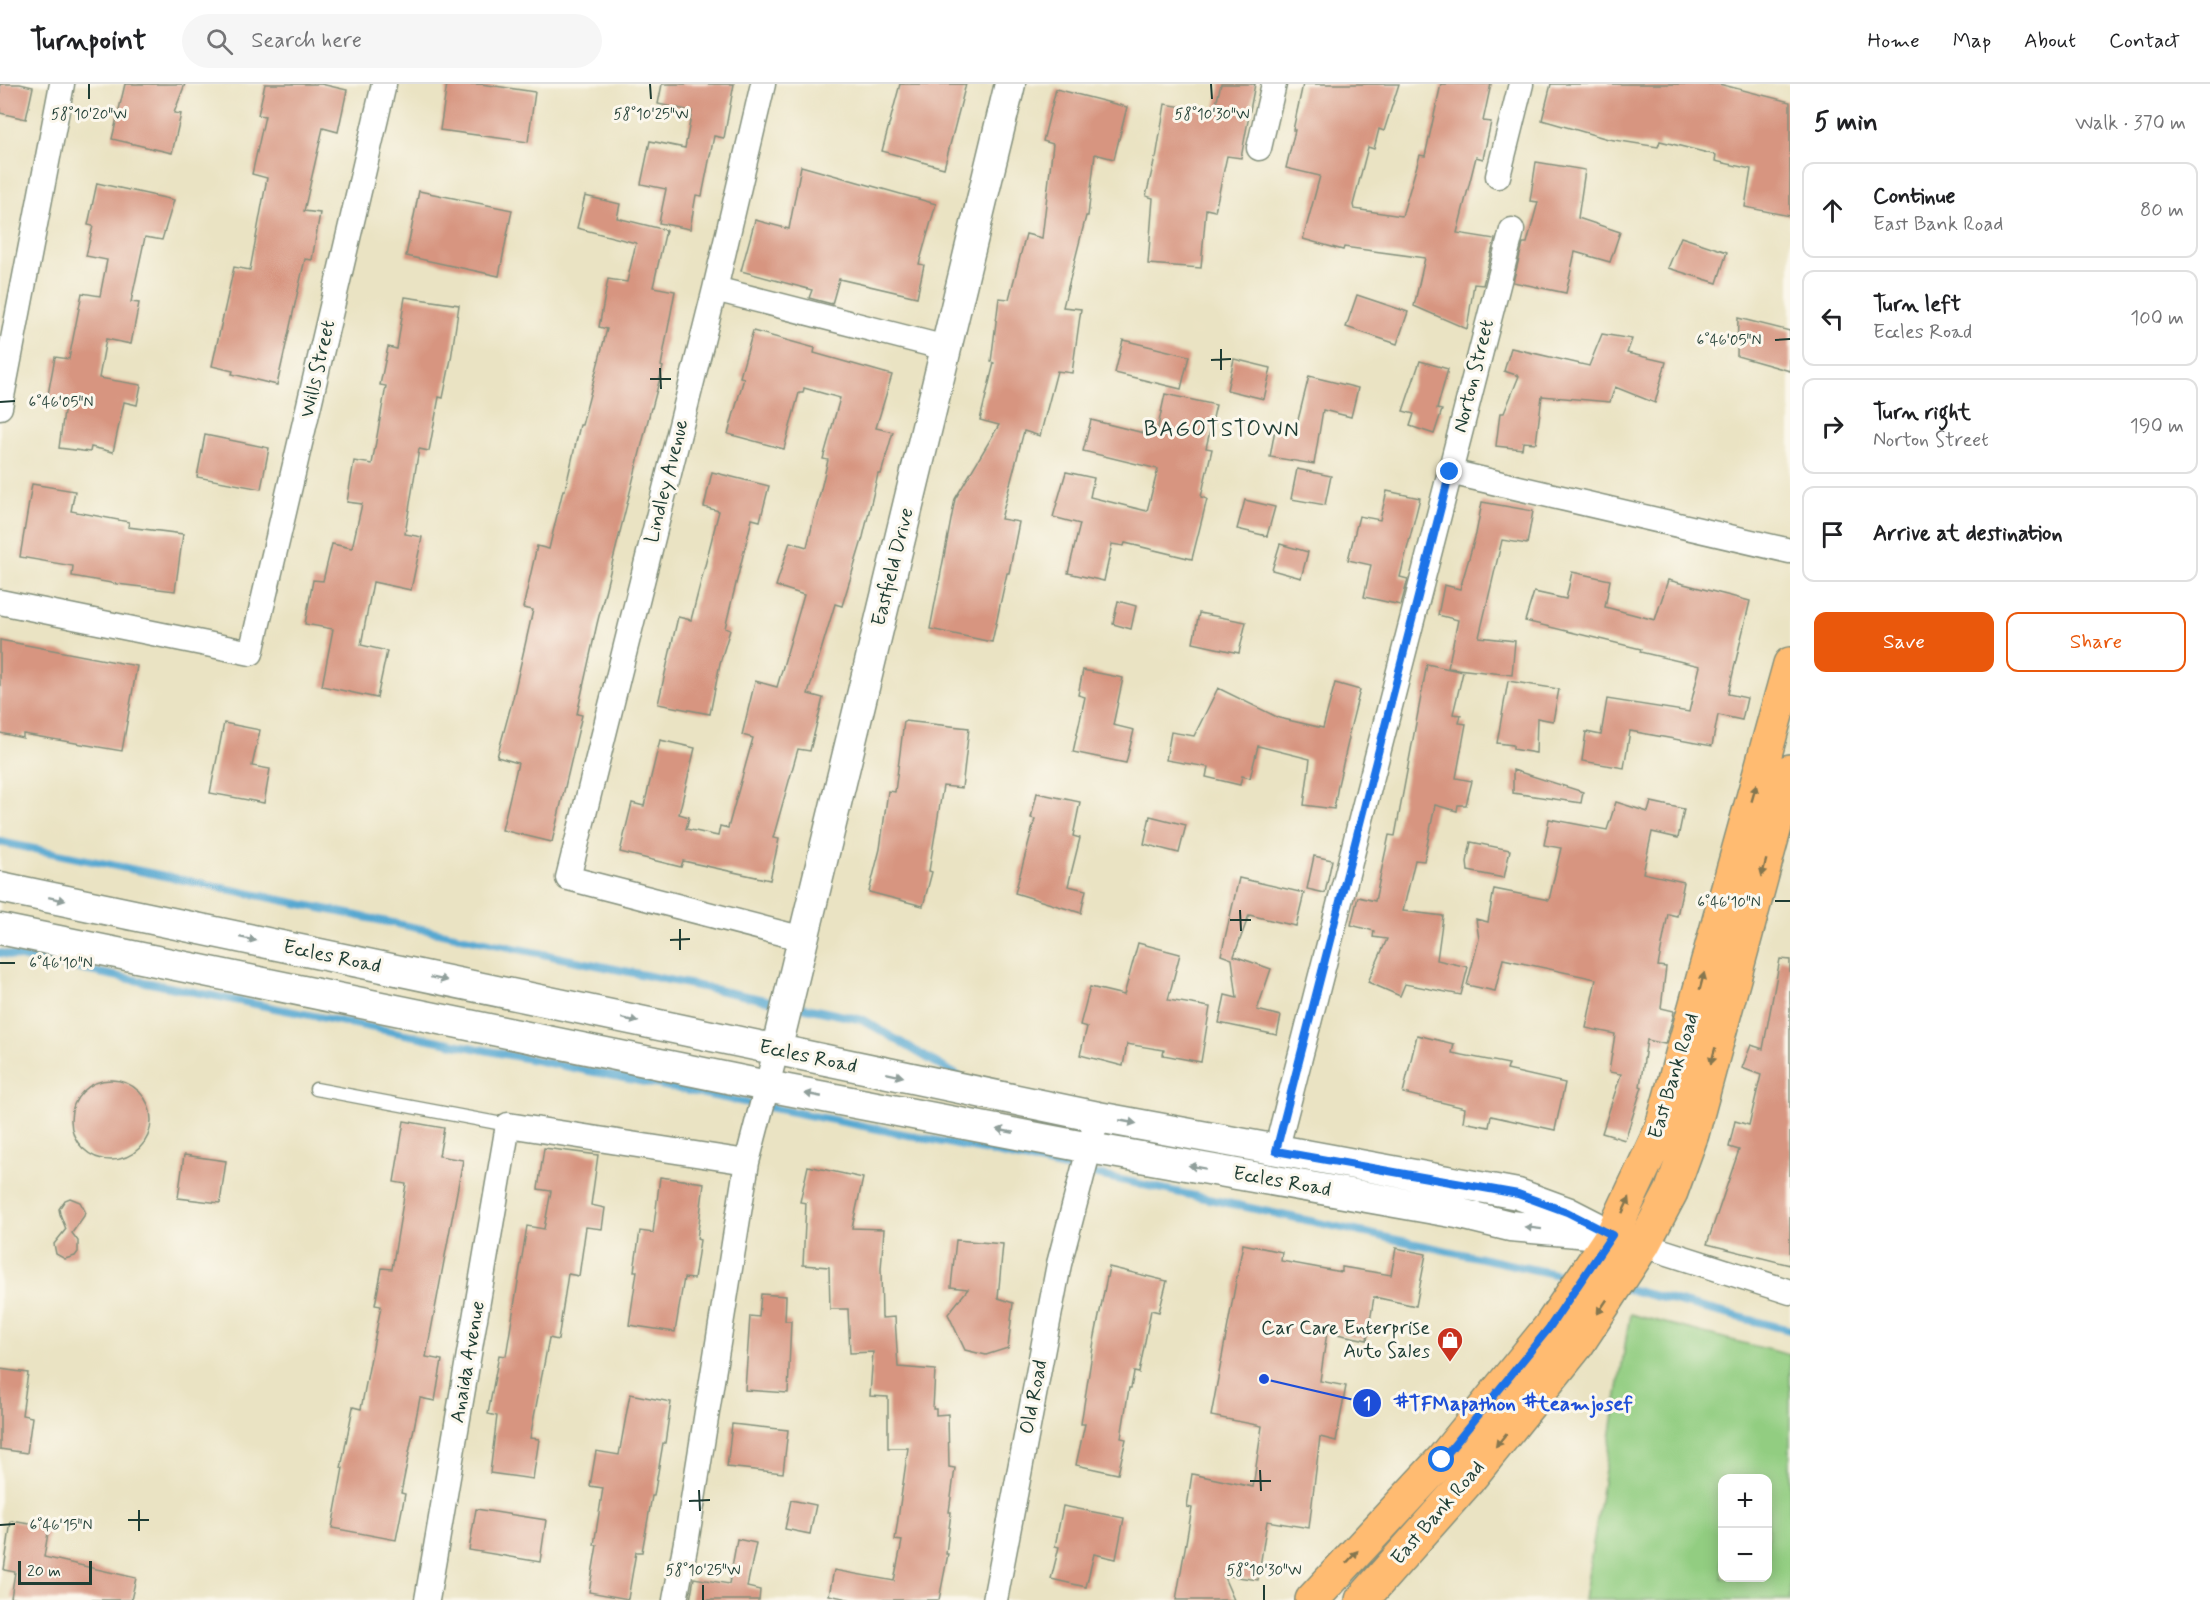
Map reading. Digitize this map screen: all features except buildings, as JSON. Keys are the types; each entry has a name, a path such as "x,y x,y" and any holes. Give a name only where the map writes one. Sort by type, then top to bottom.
{"main road":[{"name":"East Bank Road","path":"1312,1600 1442,1460 1549,1328 1605,1245 1660,1130 1790,664"},
{"name":"East Bank Road","path":"1362,1600 1469,1479 1577,1345 1635,1257 1671,1192 1692,1134 1790,771"}],"street":[{"path":"0,407 62,84"},
{"name":"Wills Street","path":"0,602 251,653 384,84"},
{"name":"Lindley Avenue","path":"763,84 715,289 568,878 804,939"},
{"name":"Eastfield Drive","path":"780,1038 1010,84"},
{"path":"1259,148 1274,84"},
{"path":"1498,176 1521,84"},
{"name":"Norton Street","path":"1276,1151 1512,230"},
{"path":"715,289 946,348"},
{"path":"1450,472 1790,551"},
{"name":"Eccles Road","path":"0,887 780,1038 1098,1116 1276,1151 1518,1194 1567,1212 1605,1245"},
{"name":"Eccles Road","path":"0,929 765,1091 1088,1154 1457,1213 1510,1226 1563,1232 1635,1257"},
{"path":"675,1600 750,1150 780,1038"},
{"name":"Old Road","path":"995,1600 1059,1264 1098,1116"},
{"path":"508,1125 750,1150"},
{"name":"Anaida Avenue","path":"427,1600 508,1125"},
{"path":"1635,1257 1790,1292"}],"lane":[{"path":"316,1089 508,1125"}],"green space":[{"path":"1630,1314 1790,1355 1790,1600 1584,1600"}],"waterway":[{"path":"0,842 780,1003"},
{"path":"0,953 978,1149 1573,1278"},
{"path":"792,1005 863,1020 958,1076"},
{"path":"1623,1288 1790,1330"}],"place":[{"name":"Car Care Enterprise Auto Sales","path":"1450,1363"},
{"name":"#TFMapathon #teamjosef","path":"1264,1379"}],"district":[{"name":"BAGOTSTOWN","path":"1222,430"}],"route":[{"path":"1442,1460 1549,1328 1612,1235 1567,1212 1518,1194 1276,1151 1450,472"}]}
